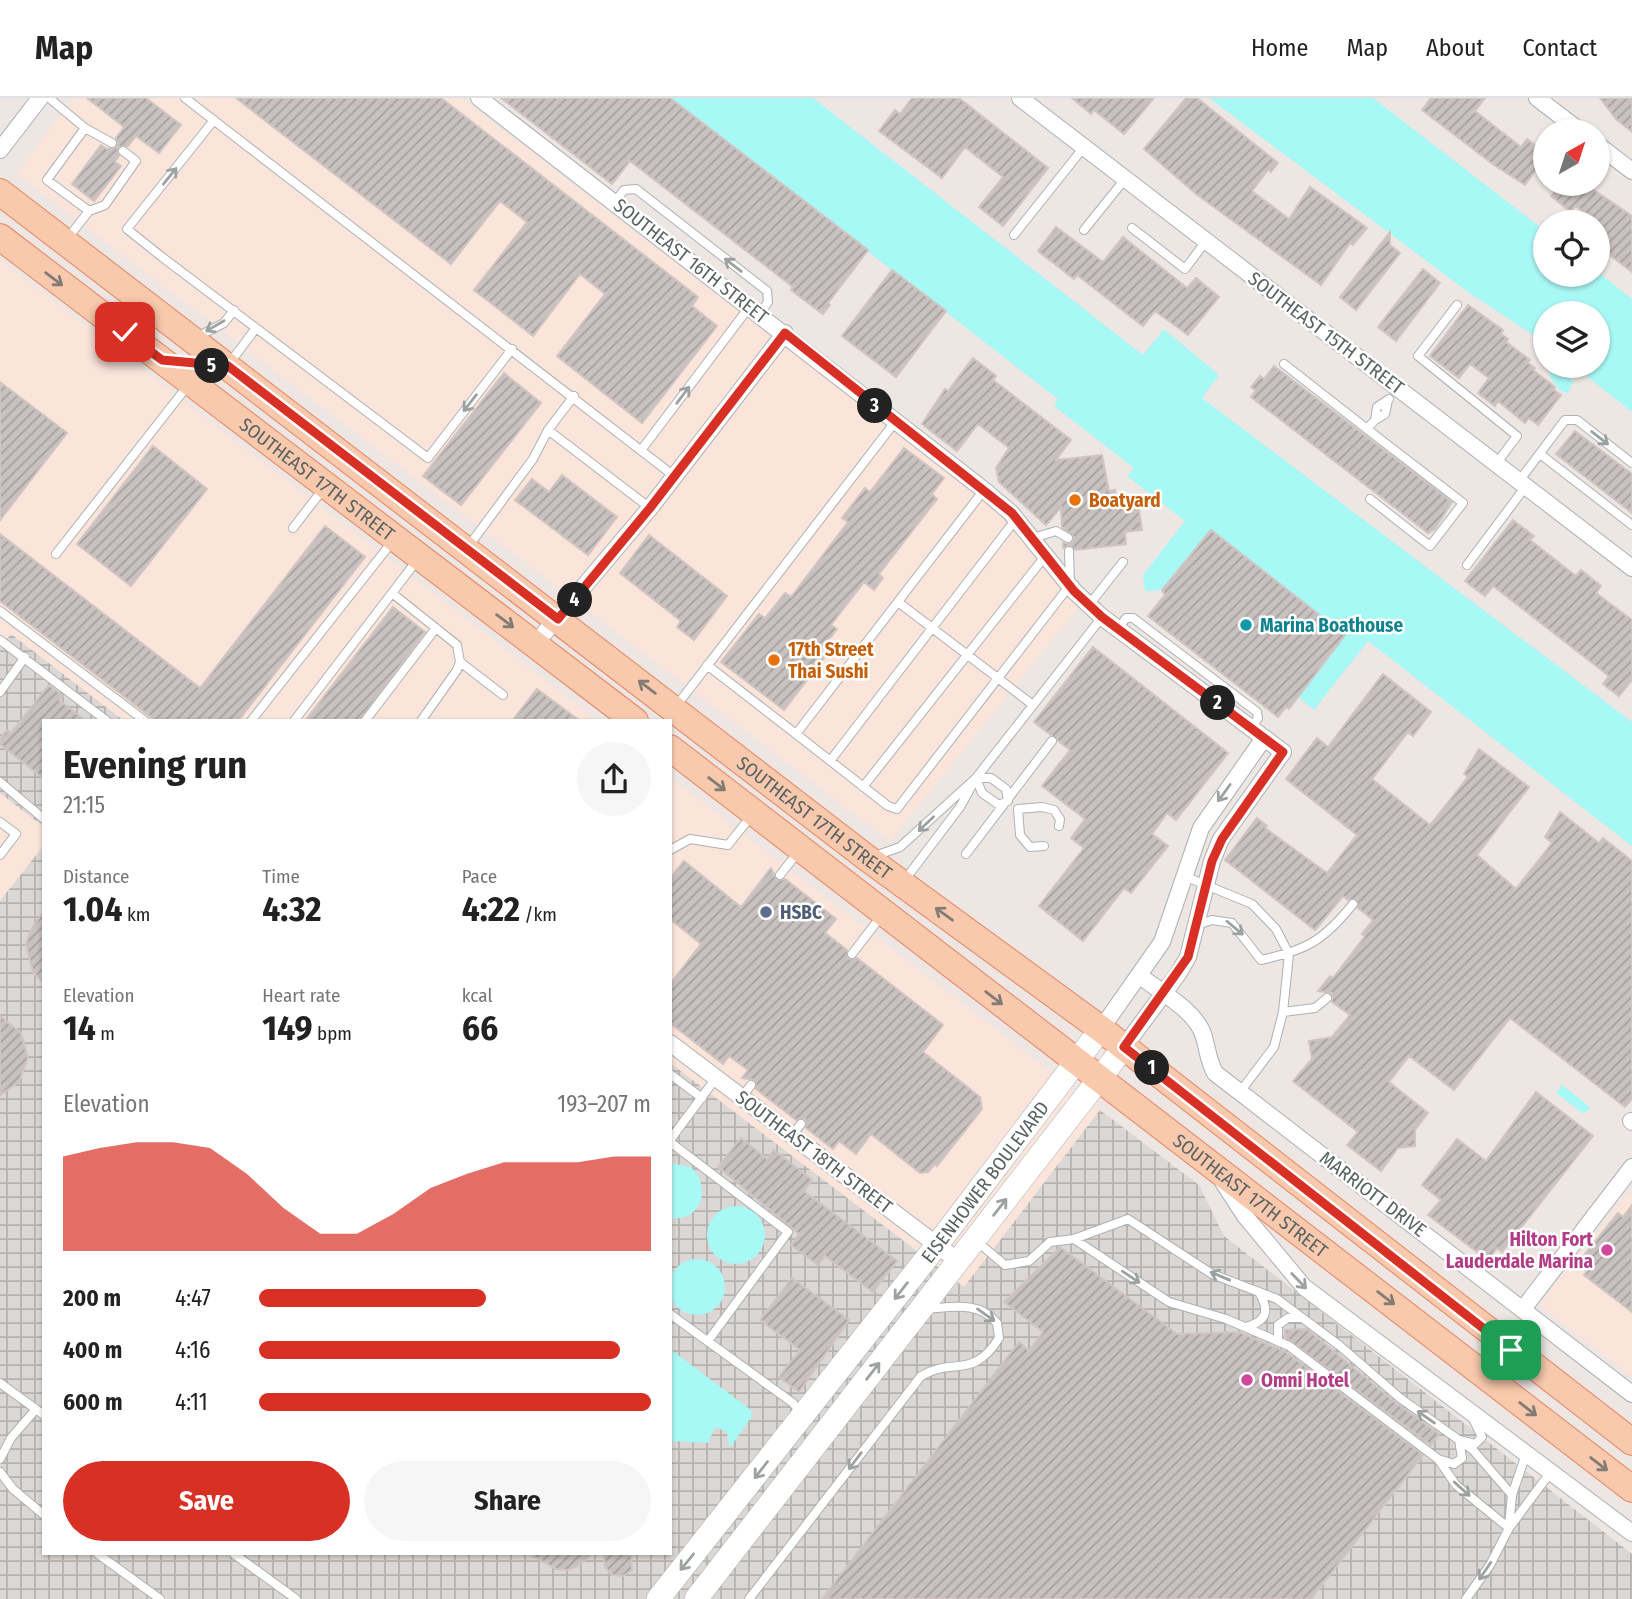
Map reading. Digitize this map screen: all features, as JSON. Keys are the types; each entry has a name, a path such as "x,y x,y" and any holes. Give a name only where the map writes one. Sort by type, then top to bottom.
{"main road":[{"name":"SOUTHEAST 17TH STREET","path":"0,192 867,858 1101,1029 1632,1442"},
{"name":"SOUTHEAST 17TH STREET","path":"0,237 632,719"},
{"path":"162,360 228,366"},
{"path":"194,385 222,380 267,396"},
{"name":"SOUTHEAST 17TH STREET","path":"672,750 1632,1489"},
{"path":"805,852 868,883 894,887 902,884"}],"street":[{"path":"0,150 40,98"},
{"name":"SOUTHEAST 16TH STREET","path":"479,98 984,490 1016,518 1070,585 1102,617 1283,752"},
{"name":"SOUTHEAST 15TH STREET","path":"1020,98 1206,241 1392,394 1496,464 1632,568"},
{"path":"1537,98 1564,119"},
{"path":"1610,154 1632,171"},
{"path":"535,644 650,508 785,333"},
{"name":"EISENHOWER BOULEVARD","path":"658,1599 937,1245 1140,976 1162,942 1201,828 1258,733"},
{"name":"EISENHOWER BOULEVARD","path":"696,1599 1100,1079 1178,974 1188,957 1206,884 1222,839 1283,752"},
{"name":"MARRIOTT DRIVE","path":"1140,976 1195,1019 1204,1036 1206,1056 1215,1073 1632,1394"},
{"name":"SOUTHEAST 18TH STREET","path":"672,1045 716,1078 746,1091 958,1261"},
{"path":"1215,1167 1245,1216 1304,1287 1632,1533"},
{"path":"1523,1309 1632,1167"},
{"path":"1615,1189 1632,1182"}],"lane":[{"path":"49,98 85,128 112,142"},
{"path":"185,98 642,449 674,477"},
{"path":"214,120 127,229 428,458 512,349"},
{"path":"85,128 47,180 89,211"},
{"path":"1014,235 1084,147"},
{"path":"65,242 89,211 105,205 136,161 123,151"},
{"path":"1084,230 1125,179"},
{"path":"615,202 624,190 636,190 766,291 768,302 755,310 642,449"},
{"path":"1132,228 1185,269 1206,241"},
{"path":"1457,305 1418,356 1517,436 1496,464"},
{"path":"194,339 224,323 234,310"},
{"path":"228,366 256,328"},
{"path":"1284,364 1463,503 1430,546 1370,499"},
{"path":"56,554 194,385"},
{"path":"1367,429 1375,419 1385,414 1392,394"},
{"path":"466,549 533,459 548,430 574,397"},
{"path":"1467,565 1539,454 1565,420 1577,420 1632,463"},
{"path":"675,708 895,422"},
{"path":"548,430 650,508"},
{"path":"1539,454 1632,525"},
{"path":"293,528 326,485"},
{"path":"796,734 984,490"},
{"path":"830,761 1016,518"},
{"path":"1033,538 1056,531 1068,538"},
{"path":"253,719 395,537"},
{"path":"707,665 888,806 897,809 1070,585 1069,551"},
{"path":"863,787 1046,555"},
{"path":"296,719 420,557"},
{"path":"1089,605 1124,562"},
{"path":"392,593 457,645 460,662 457,670 422,719"},
{"path":"898,602 1033,705"},
{"path":"0,611 142,719"},
{"path":"902,884 960,807 976,778 1102,617"},
{"path":"367,719 436,628"},
{"path":"0,640 104,719"},
{"path":"0,692 25,657"},
{"path":"460,662 503,695"},
{"path":"966,854 1052,741"},
{"path":"976,778 982,793 999,805 1008,801"},
{"path":"867,858 900,846 976,778 991,778 1006,789 1008,801 1018,809 1042,807 1054,810 1060,819 1059,826"},
{"path":"0,782 42,817"},
{"path":"1018,809 1020,835 1030,847 1044,846"},
{"path":"672,849 690,839 729,845 754,813"},
{"path":"0,822 16,834 0,855"},
{"path":"780,875 805,852"},
{"path":"1184,876 1252,904 1276,929 1289,954 1283,1012 1274,1047 1240,1092"},
{"path":"1197,925 1212,919 1232,923 1261,960 1312,946 1332,931 1353,904"},
{"path":"852,954 883,913"},
{"path":"1283,1012 1315,1008 1327,998"},
{"path":"672,1076 702,1098"},
{"path":"672,1138 716,1078"},
{"path":"672,1143 789,1232 708,1341"},
{"path":"975,1240 1005,1265 1029,1261 1050,1242 1074,1239 1128,1219 1212,1274 1277,1299 1400,1398 1473,1450 1513,1496"},
{"path":"1074,1239 1168,1303 1245,1327 1289,1346 1438,1459 1456,1485 1509,1528"},
{"path":"1245,1327 1258,1323 1266,1315 1267,1306 1259,1292"},
{"path":"749,1599 921,1376 929,1371 980,1360 999,1338 997,1323 980,1309 970,1306 921,1309"},
{"path":"672,1315 793,1403 803,1416"},
{"path":"1278,1341 1278,1325 1288,1318 1302,1318"},
{"path":"0,1383 40,1412 11,1438 0,1459"},
{"path":"1459,1404 1476,1423 1482,1437 1475,1444 1459,1440"},
{"path":"1438,1459 1454,1464 1462,1458 1459,1440"},
{"path":"1509,1528 1513,1496 1526,1454"},
{"path":"0,1472 13,1489 42,1513"},
{"path":"1466,1599 1490,1565 1509,1528 1550,1473"},
{"path":"99,1555 160,1599"},
{"path":"235,1555 296,1599"}],"shaded area":[{"path":"73,98 462,98 1000,513 1079,607 890,841 17,174"},
{"path":"0,260 595,719 121,719 11,634 0,648"},
{"path":"11,634 121,719 42,719 42,825 0,793 0,648"},
{"path":"672,779 1100,1110 964,1287 672,1065"},
{"path":"0,793 42,825 42,848 0,901"},
{"path":"42,848 42,1555 672,1555 672,1065 964,1287 1100,1110 1199,1185 1224,1236 1632,1554 1632,1599 0,1599 0,901"},
{"name":"Hilton Fort Lauderdale Marina","path":"1629,1192 1632,1195 1632,1377 1539,1305"}],"water":[{"path":"670,98 813,98 1143,355 1164,329 1219,375 1202,398 1632,722 1632,846 1368,641 1314,710 1297,696 1344,635 1211,530 1162,590 1145,591 1143,575 1185,521 1127,476 1134,468 1054,406 1058,399"},
{"path":"1209,98 1373,98 1533,222 1533,287 1610,287 1610,282 1632,299 1632,412 1589,378 1610,378 1610,301 1533,301 1533,335 1468,292"},
{"path":"1551,378 1570,378 1573,382 1568,393 1565,393"},
{"path":"1562,1085 1590,1107 1584,1114 1556,1093"},
{"path":"672,1163 691,1167 701,1184 702,1193 696,1209 681,1218 672,1218"},
{"path":"730,1206 742,1206 757,1214 765,1229 765,1241 757,1256 742,1264 730,1264 715,1256 707,1241 707,1229 715,1214"},
{"path":"691,1259 703,1259 713,1263 721,1271 725,1281 725,1293 721,1303 713,1311 703,1315 691,1315 681,1311 672,1300 673,1271 681,1263"},
{"path":"672,1351 751,1410 752,1416 732,1445 729,1446 727,1432 715,1427 708,1443 672,1441"}],"building":[{"path":"87,98 146,98 181,125 159,153 136,136 128,146 118,147 119,156 115,162 121,166 94,201 72,184 101,145 107,149 117,147 116,138 124,127"},
{"path":"236,98 441,98 698,297 692,306 717,326 642,423 557,356 605,294 580,274 533,336 474,290 527,222 500,201 451,264"},
{"path":"501,98 670,98 868,250 828,303 830,305 823,314 791,290 793,287 630,161 612,184"},
{"path":"912,98 959,98 1048,168 1003,226 979,207 1003,177 965,147 942,178 879,131 895,110 900,114"},
{"path":"1072,98 1154,98 1124,134 1094,110 1091,114"},
{"path":"1186,98 1197,98 1278,163 1271,172 1268,170 1252,191 1289,219 1310,187 1367,228 1353,245 1350,243 1321,285 1196,194 1144,149"},
{"path":"1431,98 1485,98 1475,111 1521,147 1527,139 1533,144 1533,174 1525,185 1422,110"},
{"path":"1600,98 1632,98 1632,132 1616,119"},
{"path":"1551,196 1603,196 1632,216 1632,272 1610,255 1610,210 1581,210 1575,206 1568,210"},
{"path":"1056,227 1103,262 1123,237 1187,288 1196,278 1219,297 1188,335 1155,311 1143,326 1077,275 1074,279 1038,251"},
{"path":"1390,232 1390,245 1400,253 1356,310 1340,297"},
{"path":"1423,269 1440,283 1396,341 1378,327"},
{"path":"892,270 946,311 896,377 842,336"},
{"path":"1468,305 1503,330 1501,334 1508,339 1506,342 1530,360 1527,362 1533,366 1533,378 1543,378 1561,395 1538,425 1529,418 1525,423 1498,401 1495,406 1478,393 1489,378 1470,364 1459,378 1430,356"},
{"path":"973,358 996,376 993,380 1071,440 1056,460 1102,455 1109,491 1115,490 1118,505 1138,503 1142,530 1125,532 1126,544 1075,550 1069,545 1063,548 1063,543 1071,544 1074,537 1062,527 1061,507 1046,525 999,482 996,468 1009,448 978,424 957,451 922,424 945,389 948,391"},
{"path":"1274,366 1452,502 1435,529 1428,533 1251,397 1256,391 1251,387 1260,376 1264,379"},
{"path":"504,373 541,403 461,505 423,476"},
{"path":"0,382 67,433 0,520"},
{"path":"1575,431 1632,474 1632,513 1556,454"},
{"path":"153,446 207,489 131,586 77,544"},
{"path":"904,448 944,478 932,494 937,499 879,574 883,578 874,590 864,582 831,625 837,629 821,650 826,655 784,710 721,662 759,614 765,618 785,593 791,597 848,522 842,518 865,488 870,492"},
{"path":"562,475 617,517 588,555 515,500 532,479 549,492"},
{"path":"1513,520 1534,536 1530,540 1576,576 1581,570 1601,586 1596,593 1632,620 1632,680 1619,696 1603,684 1609,676 1493,586 1485,596 1465,581"},
{"path":"325,526 365,557 240,719 153,719 0,601 0,534 200,688"},
{"name":"Marina Boathouse","path":"1211,530 1345,635 1289,709 1286,707 1278,717 1148,616 1165,595 1162,590"},
{"path":"649,535 727,596 694,640 677,627 681,621 620,573"},
{"path":"393,607 425,632 360,719 307,719"},
{"path":"1093,647 1228,753 1176,820 1167,813 1152,834 1168,846 1131,893 1124,888 1083,941 1039,906 1084,848 1071,838 1085,819 1042,786 1070,750 1034,722"},
{"path":"1383,674 1431,712 1413,736 1408,732 1372,779 1430,825 1468,777 1464,774 1479,749 1529,787 1477,855 1516,889 1552,843 1545,837 1560,812 1599,843 1603,838 1632,861 1632,1099 1625,1107 1510,1018 1454,1090 1409,1056 1389,1082 1428,1113 1415,1130 1415,1146 1398,1148 1381,1171 1347,1145 1358,1132 1293,1081 1312,1059 1309,1041 1332,1037 1350,1015 1332,1002 1332,993 1318,991 1330,976 1333,978 1365,936 1362,934 1373,920 1358,908 1357,899 1348,900 1343,896 1315,930 1225,860 1257,818 1267,826 1265,828 1327,873 1357,835 1286,779 1317,738 1328,747"},
{"path":"49,685 63,696 59,700 83,719 42,719 42,777 0,744 0,739 7,730 11,733"},
{"path":"537,689 577,719 514,719"},
{"path":"684,861 741,907 771,868 777,880 785,879 836,919 825,933 847,950 848,959 857,958 943,1025 923,1052 980,1097 982,1109 937,1166 935,1164 928,1172 920,1173 871,1134 856,1154 839,1141 833,1149 806,1128 805,1119 796,1120 756,1089 755,1080 742,1078 748,1070 729,1056 723,1064 672,1025 672,981 701,944 672,921 672,876"},
{"path":"42,914 42,982 33,972 26,945 30,931"},
{"path":"0,1016 21,1033 28,1058 19,1082 0,1095"},
{"path":"1536,1092 1593,1136 1502,1252 1497,1248 1488,1260 1428,1215 1441,1200 1422,1185 1457,1139 1486,1161"},
{"path":"741,1138 767,1159 774,1150 812,1180 804,1191 897,1261 873,1292 825,1256 818,1265 791,1245 799,1234 718,1167"},
{"name":"Hilton Fort Lauderdale Marina","path":"1632,1205 1632,1312 1584,1275 1587,1271 1582,1267 1585,1262 1581,1259 1618,1213 1623,1217"},
{"path":"1060,1247 1177,1334 1239,1332 1286,1352 1423,1455 1311,1599 822,1599 1019,1342 1029,1351 1043,1332 1004,1302"},
{"path":"792,1278 849,1320 799,1392 779,1377 800,1350 760,1320"},
{"path":"1307,1329 1396,1403 1439,1434 1431,1445 1285,1337 1285,1330"},
{"path":"531,1555 591,1555 578,1566 567,1570 556,1569"},
{"path":"604,1555 631,1555 632,1570 623,1576 612,1575 605,1567"}],"place":[{"name":"Boatyard","path":"1075,500"},
{"name":"Marina Boathouse","path":"1246,625"},
{"name":"17th Street Thai Sushi","path":"774,660"},
{"name":"HSBC","path":"766,912"},
{"name":"Hilton Fort Lauderdale Marina","path":"1607,1250"},
{"name":"Omni Hotel","path":"1247,1380"}],"route":[{"path":"125,332 162,360 193,365 228,366 558,619 650,508 785,333 1012,513 1074,591 1102,617 1283,752 1222,839 1212,861 1188,957 1124,1047 1511,1350"}]}
